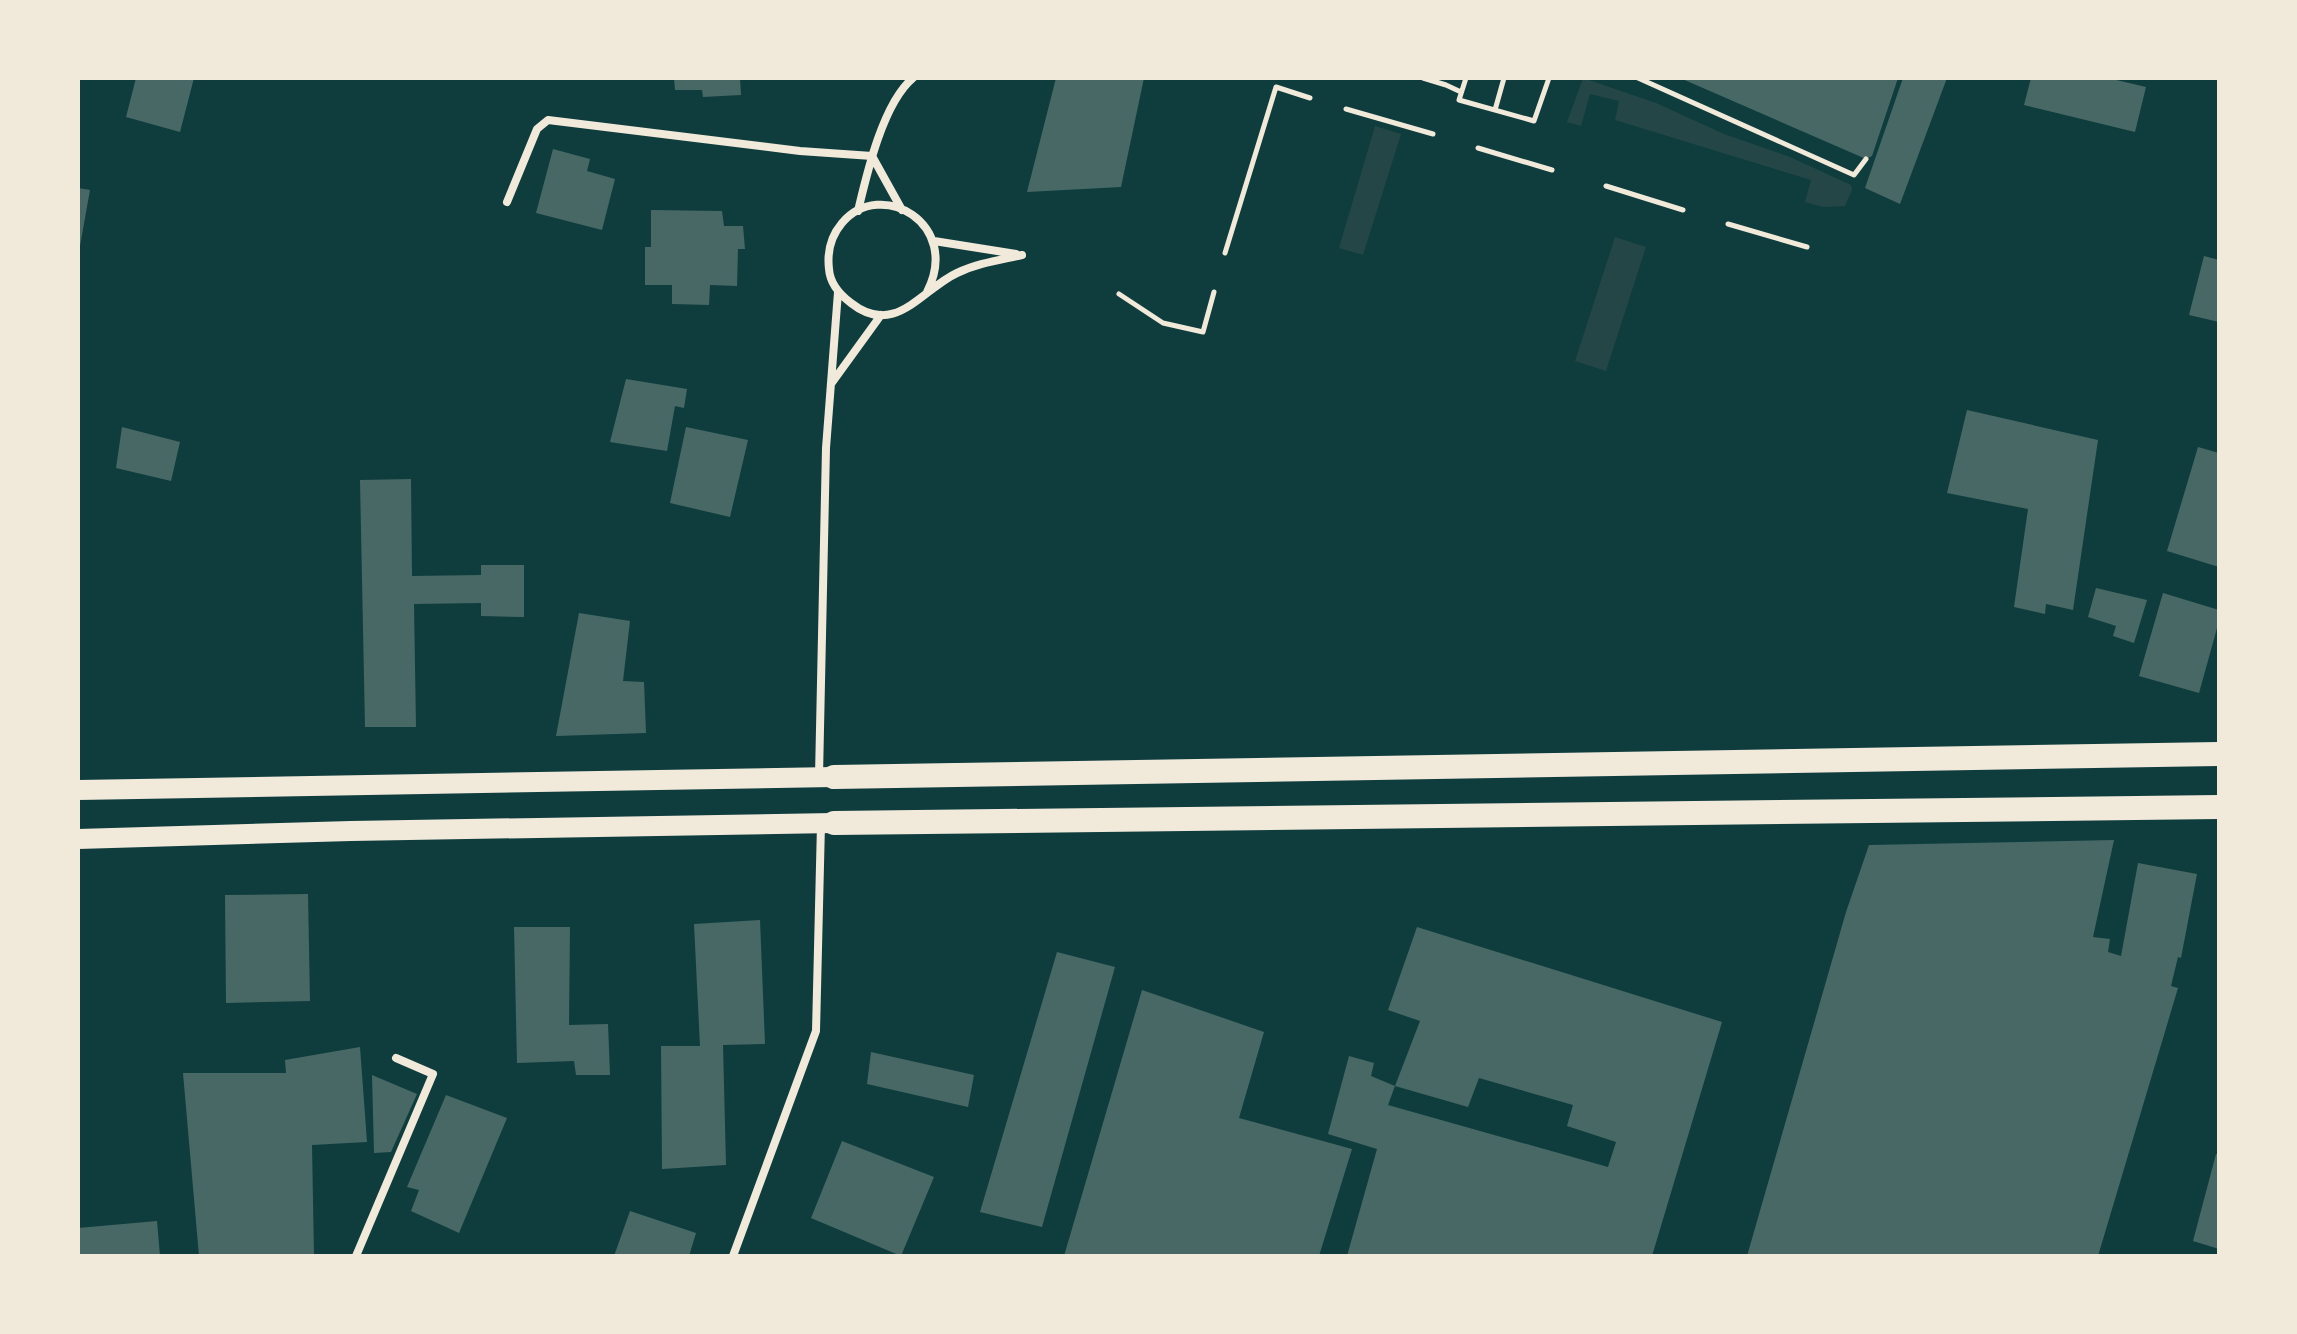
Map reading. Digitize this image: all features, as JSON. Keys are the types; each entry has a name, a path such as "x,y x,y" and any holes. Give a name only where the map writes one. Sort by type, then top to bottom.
{"highway":[{"path":"827,777 2219,754"},
{"path":"828,823 2219,807"}],"main road":[{"path":"78,790 827,777"},
{"path":"78,839 828,823"}],"street":[{"path":"858,211 872,156 901,88 913,78"},
{"path":"507,202 537,129 548,120 800,151 872,156"},
{"path":"872,156 902,210"},
{"path":"927,292 935,276 937,258 934,241 924,225 911,213 876,205 858,211 842,222 832,238 827,257 829,275 838,292 857,308 881,315 898,313 915,305 946,278 971,266 1022,255 934,241"},
{"path":"827,777 824,576 830,385 838,292"},
{"path":"830,385 881,315"},
{"path":"733,1256 816,1031 828,823"},
{"path":"356,1256 433,1074 396,1058"}],"path":[{"path":"1423,78 1461,92"},
{"path":"1466,78 1459,100 1534,121 1549,78"},
{"path":"1495,110 1504,78"},
{"path":"1638,78 1854,175 1866,159"},
{"path":"1225,253 1276,87 1310,98"},
{"path":"1346,109 1433,134"},
{"path":"1478,148 1552,170"},
{"path":"1606,186 1683,210"},
{"path":"1728,224 1807,247"},
{"path":"1119,294 1163,323 1203,332 1214,292"}],"shaded area":[{"path":"1583,78 1656,103 1851,185 1845,206 1823,207 1805,202 1811,180 1615,120 1619,101 1590,94 1581,126 1567,122"},
{"path":"1375,126 1401,134 1363,255 1339,248"},
{"path":"1615,237 1646,247 1606,371 1575,361"}],"building":[{"path":"136,78 194,78 180,132 126,117"},
{"path":"674,78 740,78 741,95 703,97 702,90 675,90"},
{"path":"1056,78 1144,78 1121,187 1027,192"},
{"path":"1680,78 1898,78 1872,156 1866,159"},
{"path":"1903,78 1947,78 1900,204 1865,188"},
{"path":"2031,78 2108,78 2146,87 2135,132 2024,105"},
{"path":"553,149 590,159 587,171 615,179 602,230 536,213"},
{"path":"78,188 90,190 80,246 78,246"},
{"path":"651,210 722,211 724,226 743,226 745,249 738,249 737,286 710,285 709,305 672,304 672,285 645,285 645,247 651,247"},
{"path":"2204,256 2219,260 2219,322 2189,315"},
{"path":"626,379 687,389 684,408 675,406 667,451 610,442"},
{"path":"1967,410 2098,440 2073,610 2046,604 2045,614 2014,607 2028,509 1947,493"},
{"path":"122,427 180,442 171,481 116,468"},
{"path":"686,427 748,440 730,517 670,503"},
{"path":"2198,447 2219,453 2219,567 2167,551"},
{"path":"411,479 412,576 481,575 481,565 524,565 524,617 481,616 481,603 414,604 416,727 365,727 360,480"},
{"path":"2096,588 2147,600 2134,643 2113,636 2116,626 2088,617"},
{"path":"2163,593 2219,610 2219,621 2199,693 2139,676"},
{"path":"579,613 630,621 623,681 644,682 646,733 556,736"},
{"path":"2114,840 2093,937 2110,939 2108,952 2121,956 2138,863 2197,874 2181,958 2178,957 2171,986 2178,988 2098,1256 1747,1256 1846,912 1869,845"},
{"path":"308,894 310,1001 226,1003 225,895"},
{"path":"760,920 765,1044 723,1045 726,1165 662,1169 661,1046 700,1046 694,924"},
{"path":"514,927 570,927 569,1025 608,1024 610,1075 576,1075 574,1061 517,1063"},
{"path":"1417,927 1722,1022 1652,1256 1347,1256 1377,1149 1328,1134 1349,1056 1374,1063 1371,1076 1395,1086 1420,1021 1388,1010","holes":["1479,1078 1573,1105 1567,1126 1616,1142 1608,1167 1388,1105 1395,1086 1468,1107"]},
{"path":"1057,952 1115,967 1042,1227 980,1212"},
{"path":"1142,990 1264,1032 1239,1118 1352,1149 1319,1256 1064,1256"},
{"path":"360,1047 367,1142 312,1145 314,1256 199,1256 183,1073 286,1073 285,1060"},
{"path":"871,1052 974,1075 968,1107 867,1084"},
{"path":"372,1075 417,1094 391,1152 374,1153"},
{"path":"446,1095 507,1118 459,1233 411,1211 419,1190 407,1187"},
{"path":"842,1141 934,1177 901,1256 811,1218"},
{"path":"2216,1154 2219,1154 2219,1249 2193,1241"},
{"path":"630,1211 696,1233 689,1256 614,1256"},
{"path":"157,1221 160,1256 78,1256 78,1228"}]}
